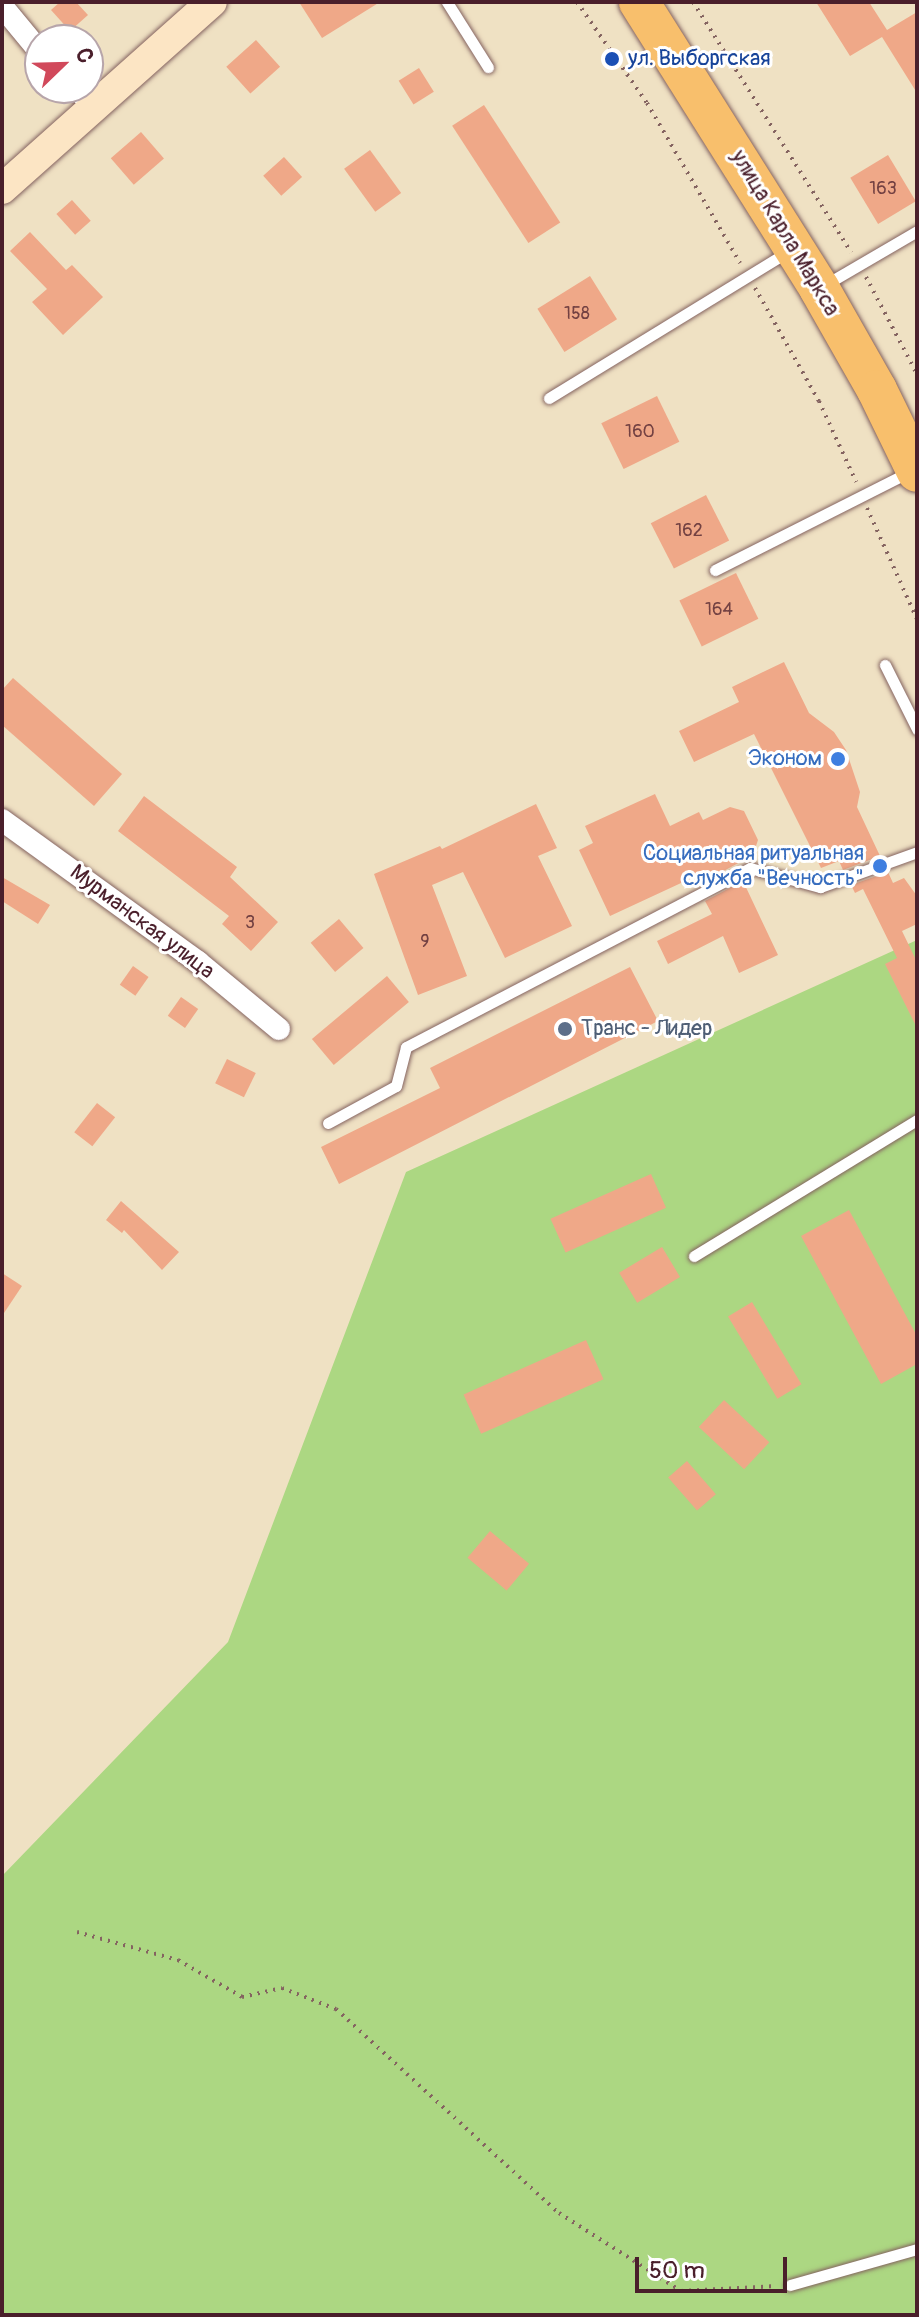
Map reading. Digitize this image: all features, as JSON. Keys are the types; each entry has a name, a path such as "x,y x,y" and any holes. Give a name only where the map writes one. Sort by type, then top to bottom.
{"highway":[{"name":"улица Карла Маркса","path":"639,2 819,288 877,390 916,471"}],"street":[{"path":"104,83 212,2"},
{"path":"2,6 24,33"},
{"path":"2,189 79,104"},
{"name":"Мурманская улица","path":"2,820 198,962 279,1029"}],"lane":[{"path":"447,2 488,67"},
{"path":"819,288 917,231"},
{"path":"549,398 794,247"},
{"path":"715,570 916,471"},
{"path":"885,665 917,729"},
{"path":"328,1123 396,1086 406,1047 750,868 820,887 917,852"},
{"path":"694,1256 917,1120"},
{"path":"790,2285 917,2249"}],"path":[{"path":"577,2 647,103 819,401 917,619"},
{"path":"693,2 860,266 917,374"},
{"path":"77,1932 178,1960 242,1997 282,1988 336,2009 559,2213 681,2291 790,2285"}],"green space":[{"path":"917,940 917,2315 2,2315 2,1876 228,1642 406,1172"}],"building":[{"path":"60,2 76,2 88,15 78,24 64,24 51,10"},
{"path":"299,2 380,2 322,38"},
{"path":"816,2 869,2 887,30 917,12 917,93 882,37 850,56"},
{"path":"256,40 280,67 250,94 226,67"},
{"path":"419,68 434,92 413,104 399,81"},
{"path":"484,105 560,222 528,243 452,126"},
{"path":"141,132 164,158 134,185 111,158"},
{"path":"370,150 401,193 375,212 344,169"},
{"path":"888,155 916,201 878,224 850,178"},
{"path":"284,157 302,177 281,196 263,176"},
{"path":"72,200 91,221 75,235 56,214"},
{"path":"30,232 66,270 72,265 103,297 63,335 32,302 47,289 10,251"},
{"path":"590,276 617,319 564,352 537,309"},
{"path":"657,396 679,442 624,469 601,423"},
{"path":"706,495 729,540 674,569 651,523"},
{"path":"736,573 758,619 702,646 679,601"},
{"path":"784,662 809,713 834,732 846,750 860,792 857,807 880,856 843,870 839,861 821,868 754,734 694,762 679,731 739,702 732,687"},
{"path":"13,678 122,774 94,806 2,725 2,690"},
{"path":"655,794 670,826 699,812 703,820 730,807 744,811 758,840 753,855 698,885 694,877 610,916 579,850 593,843 585,826"},
{"path":"144,796 237,867 230,877 278,922 251,951 222,924 229,916 118,831"},
{"path":"536,804 557,848 538,856 572,926 505,958 463,872 432,885 467,976 418,995 374,874 440,846 442,849"},
{"path":"888,872 893,883 904,878 917,896 917,924 902,931 917,962 917,1028 885,964 897,958 863,889 855,893 851,885"},
{"path":"2,877 50,905 38,924 2,901"},
{"path":"743,881 778,955 739,973 723,936 668,964 657,941 712,914 705,901"},
{"path":"339,919 363,948 335,972 311,943"},
{"path":"133,966 149,977 135,996 120,985"},
{"path":"630,967 658,1021 339,1184 321,1147 440,1088 430,1068"},
{"path":"387,976 409,1002 334,1065 312,1039"},
{"path":"181,997 198,1009 185,1028 168,1016"},
{"path":"227,1059 256,1073 244,1097 215,1083"},
{"path":"97,1103 115,1117 92,1146 74,1132"},
{"path":"651,1174 666,1208 566,1253 551,1219"},
{"path":"121,1201 179,1252 162,1270 124,1230 122,1233 106,1220"},
{"path":"849,1210 917,1336 917,1364 881,1384 801,1236"},
{"path":"662,1247 680,1277 637,1303 619,1273"},
{"path":"2,1273 22,1286 2,1316"},
{"path":"752,1302 801,1384 777,1399 728,1316"},
{"path":"586,1340 603,1379 481,1434 464,1395"},
{"path":"724,1400 769,1442 744,1469 699,1427"},
{"path":"687,1461 716,1494 697,1511 668,1477"},
{"path":"490,1531 529,1564 507,1591 468,1558"}],"place":[{"name":"ул. Выборгская","path":"612,59"},
{"name":"Эконом","path":"838,759"},
{"name":"Социальная ритуальная служба \"Вечность\"","path":"880,866"},
{"name":"Транс - Лидер","path":"565,1029"}]}
